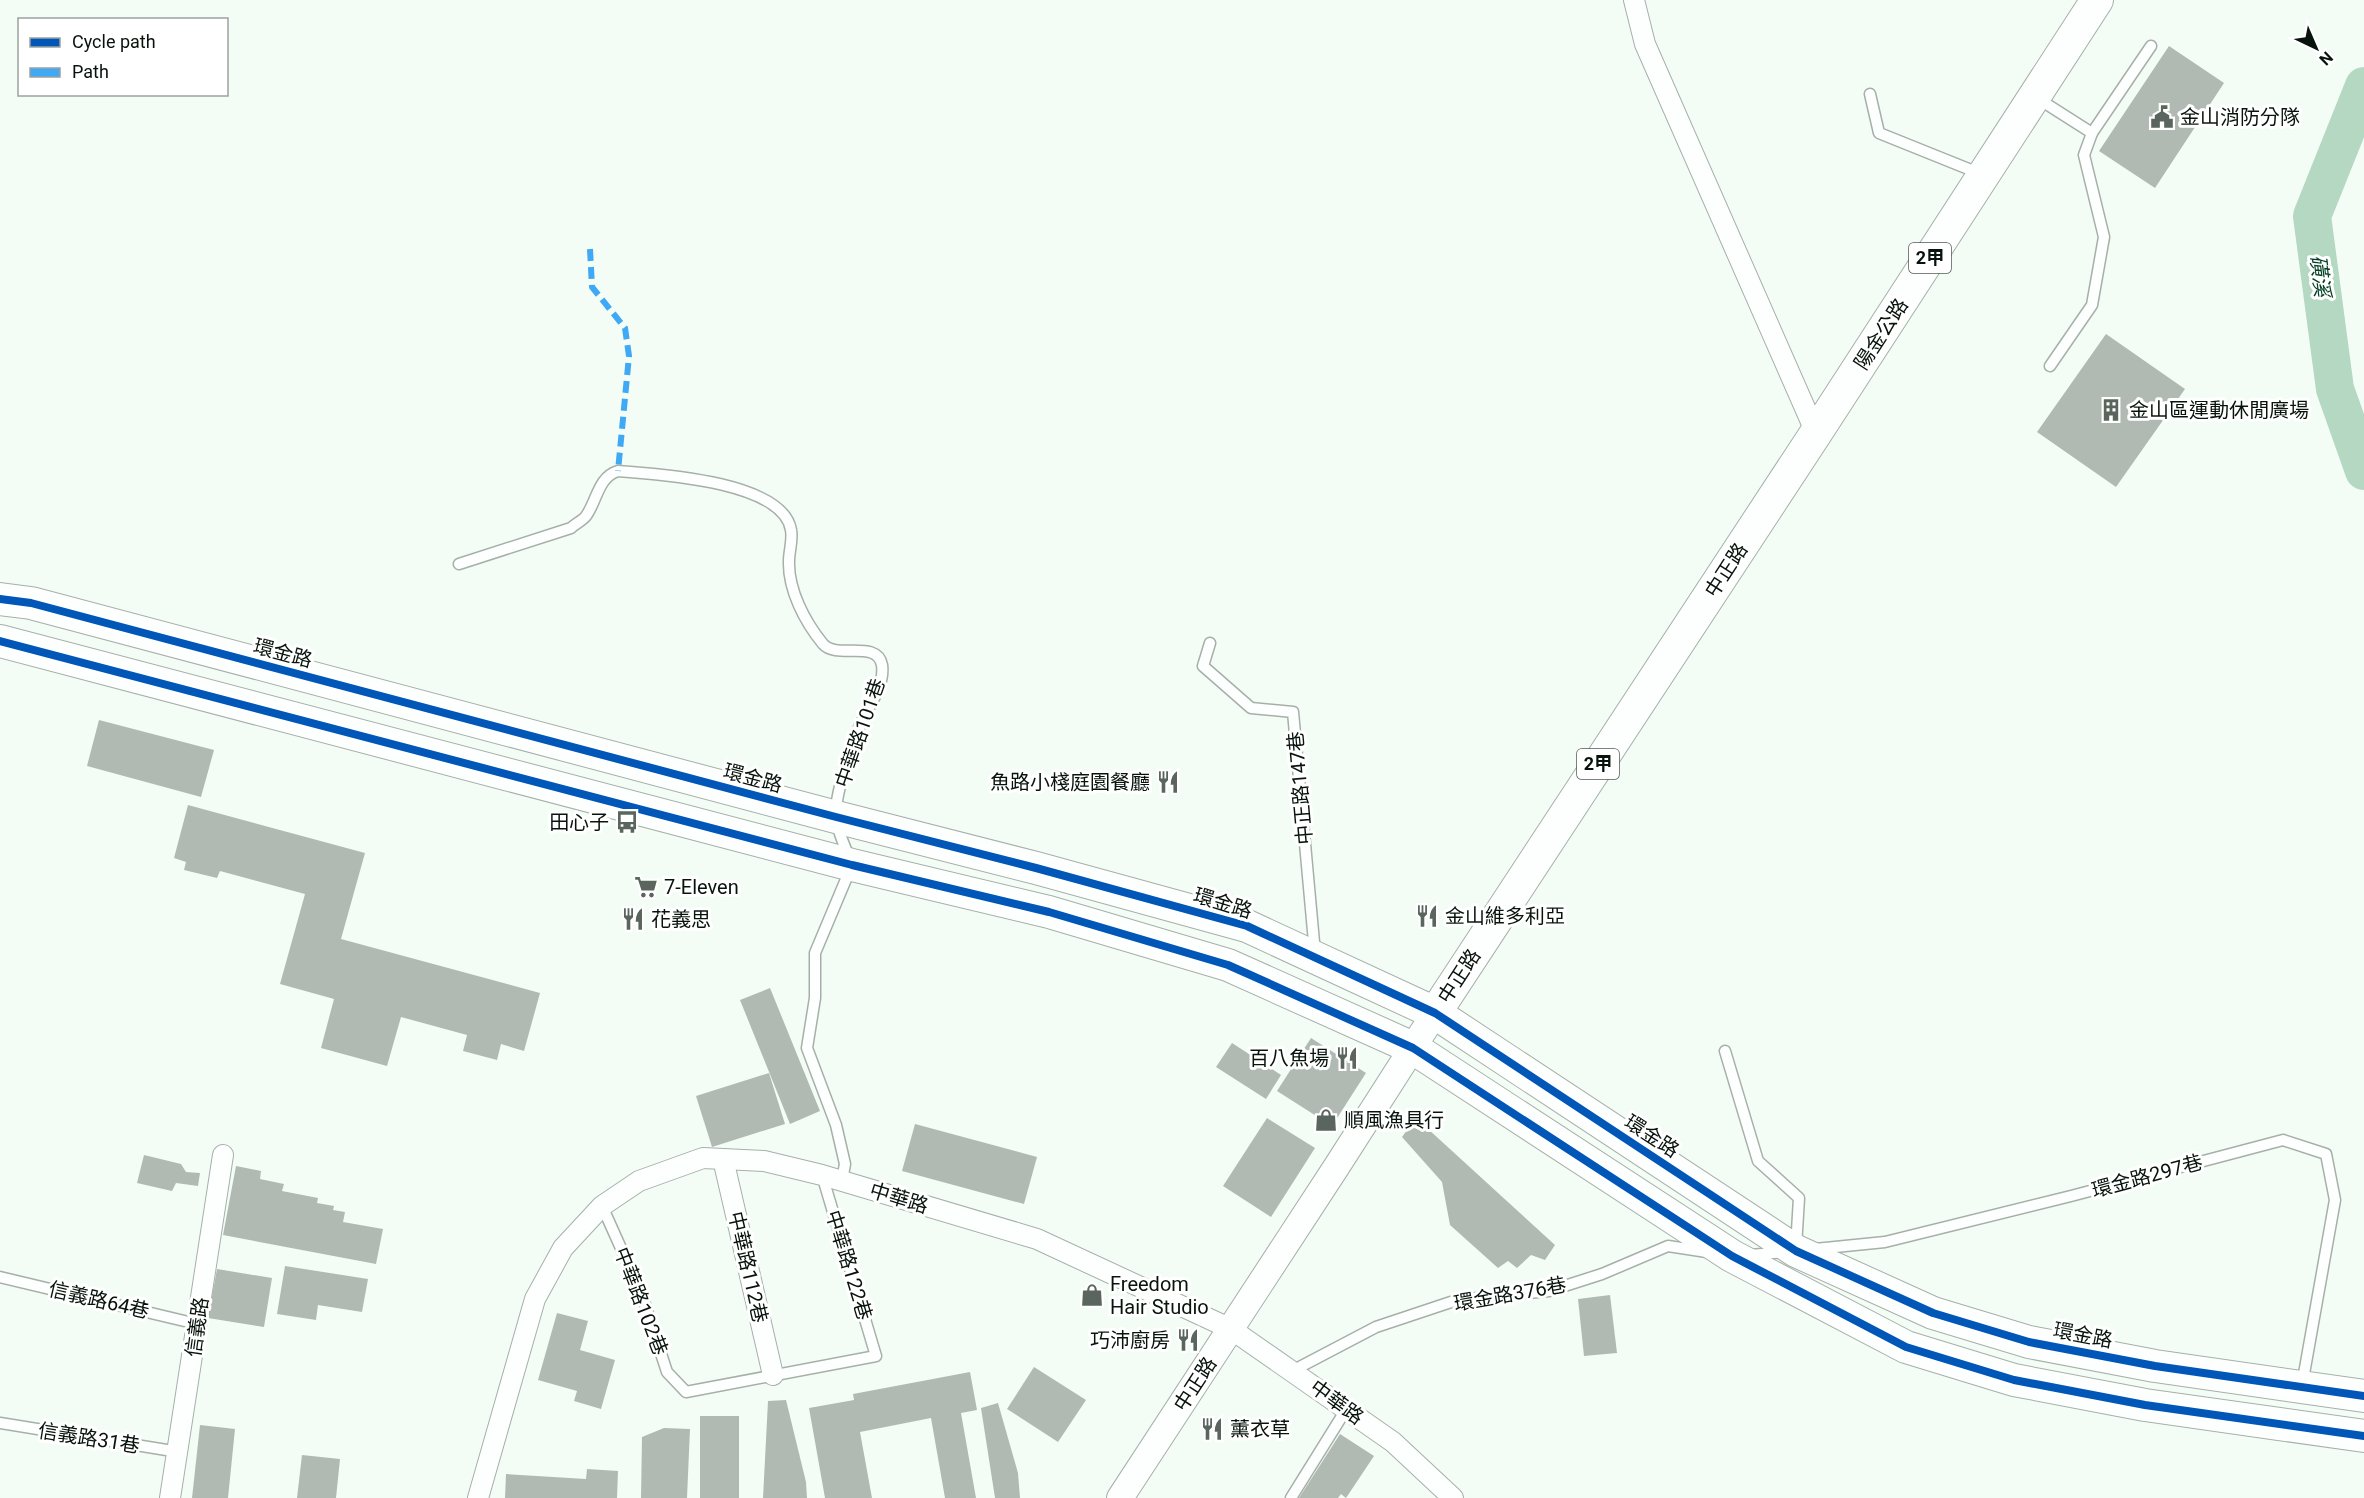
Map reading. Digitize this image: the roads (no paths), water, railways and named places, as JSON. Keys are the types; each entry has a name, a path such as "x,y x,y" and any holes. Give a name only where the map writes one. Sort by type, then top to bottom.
{"main road":[{"name":"陽金公路","path":"1762,516 2097,0"},
{"name":"中正路","path":"1435,1013 1762,516"},
{"name":"環金路","path":"0,599 31,603 1036,868 1247,926 1435,1013 1796,1251 1933,1313 2029,1342 2155,1366 2364,1396"},
{"path":"0,641 852,865 1049,912 1227,965 1413,1048 1732,1256 1906,1347 2014,1380 2145,1406 2364,1436"}],"street":[{"path":"1634,0 1644,44 1816,433"},
{"name":"中正路","path":"1120,1498 1435,1013"},
{"name":"信義路","path":"170,1498 179,1452 223,1155"},
{"name":"中華路","path":"478,1498 535,1299 563,1248 602,1206 639,1181 703,1158 764,1161 822,1175 1037,1239 1231,1329 1294,1370 1393,1442 1453,1498"},
{"name":"中華路112巷","path":"723,1159 773,1375"}],"lane":[{"path":"2050,366 2092,305 2104,237 2084,155 2092,133 2151,46"},
{"path":"1870,94 1879,133 1984,175"},
{"path":"2035,97 2092,133"},
{"name":"中華路101巷","path":"459,564 571,528 585,517 599,489 610,474 618,471 679,476 726,486 768,500 782,513 791,527 790,580 808,624 825,646 837,651 865,650 877,656 882,664 882,676 860,725 842,778 836,817 852,865"},
{"name":"中正路147巷","path":"1210,643 1203,666 1251,708 1293,712 1316,957"},
{"path":"842,1180 845,1164 836,1125 807,1048 815,998 815,953 852,865"},
{"path":"1725,1051 1758,1161 1799,1198 1796,1251"},
{"name":"環金路297巷","path":"1732,1256 1885,1242 2283,1140 2326,1154 2335,1200 2302,1387"},
{"name":"中華路122巷","path":"773,1375 876,1356 822,1175"},
{"name":"中華路102巷","path":"602,1206 642,1294 667,1372 686,1392 773,1375"},
{"name":"環金路376巷","path":"1294,1370 1376,1327 1457,1300 1549,1291 1602,1274 1668,1246 1732,1256"},
{"name":"信義路64巷","path":"0,1277 197,1324"},
{"path":"1291,1498 1347,1408"},
{"name":"信義路31巷","path":"0,1423 179,1452"}],"waterway":[{"name":"磺溪","path":"2364,86 2312,216 2335,389 2364,471"}],"place":[{"name":"金山消防分隊","path":"2162,117"},
{"name":"金山區運動休閒廣場","path":"2111,410"},
{"name":"魚路小棧庭園餐廳","path":"1168,782"},
{"name":"田心子","path":"627,822"},
{"name":"7-Eleven","path":"646,887"},
{"name":"金山維多利亞","path":"1427,916"},
{"name":"花義思","path":"633,919"},
{"name":"百八魚場","path":"1347,1058"},
{"name":"順風漁具行","path":"1326,1120"},
{"name":"Freedom Hair Studio","path":"1092,1295"},
{"name":"巧沛廚房","path":"1188,1340"},
{"name":"薰衣草","path":"1212,1429"}]}
